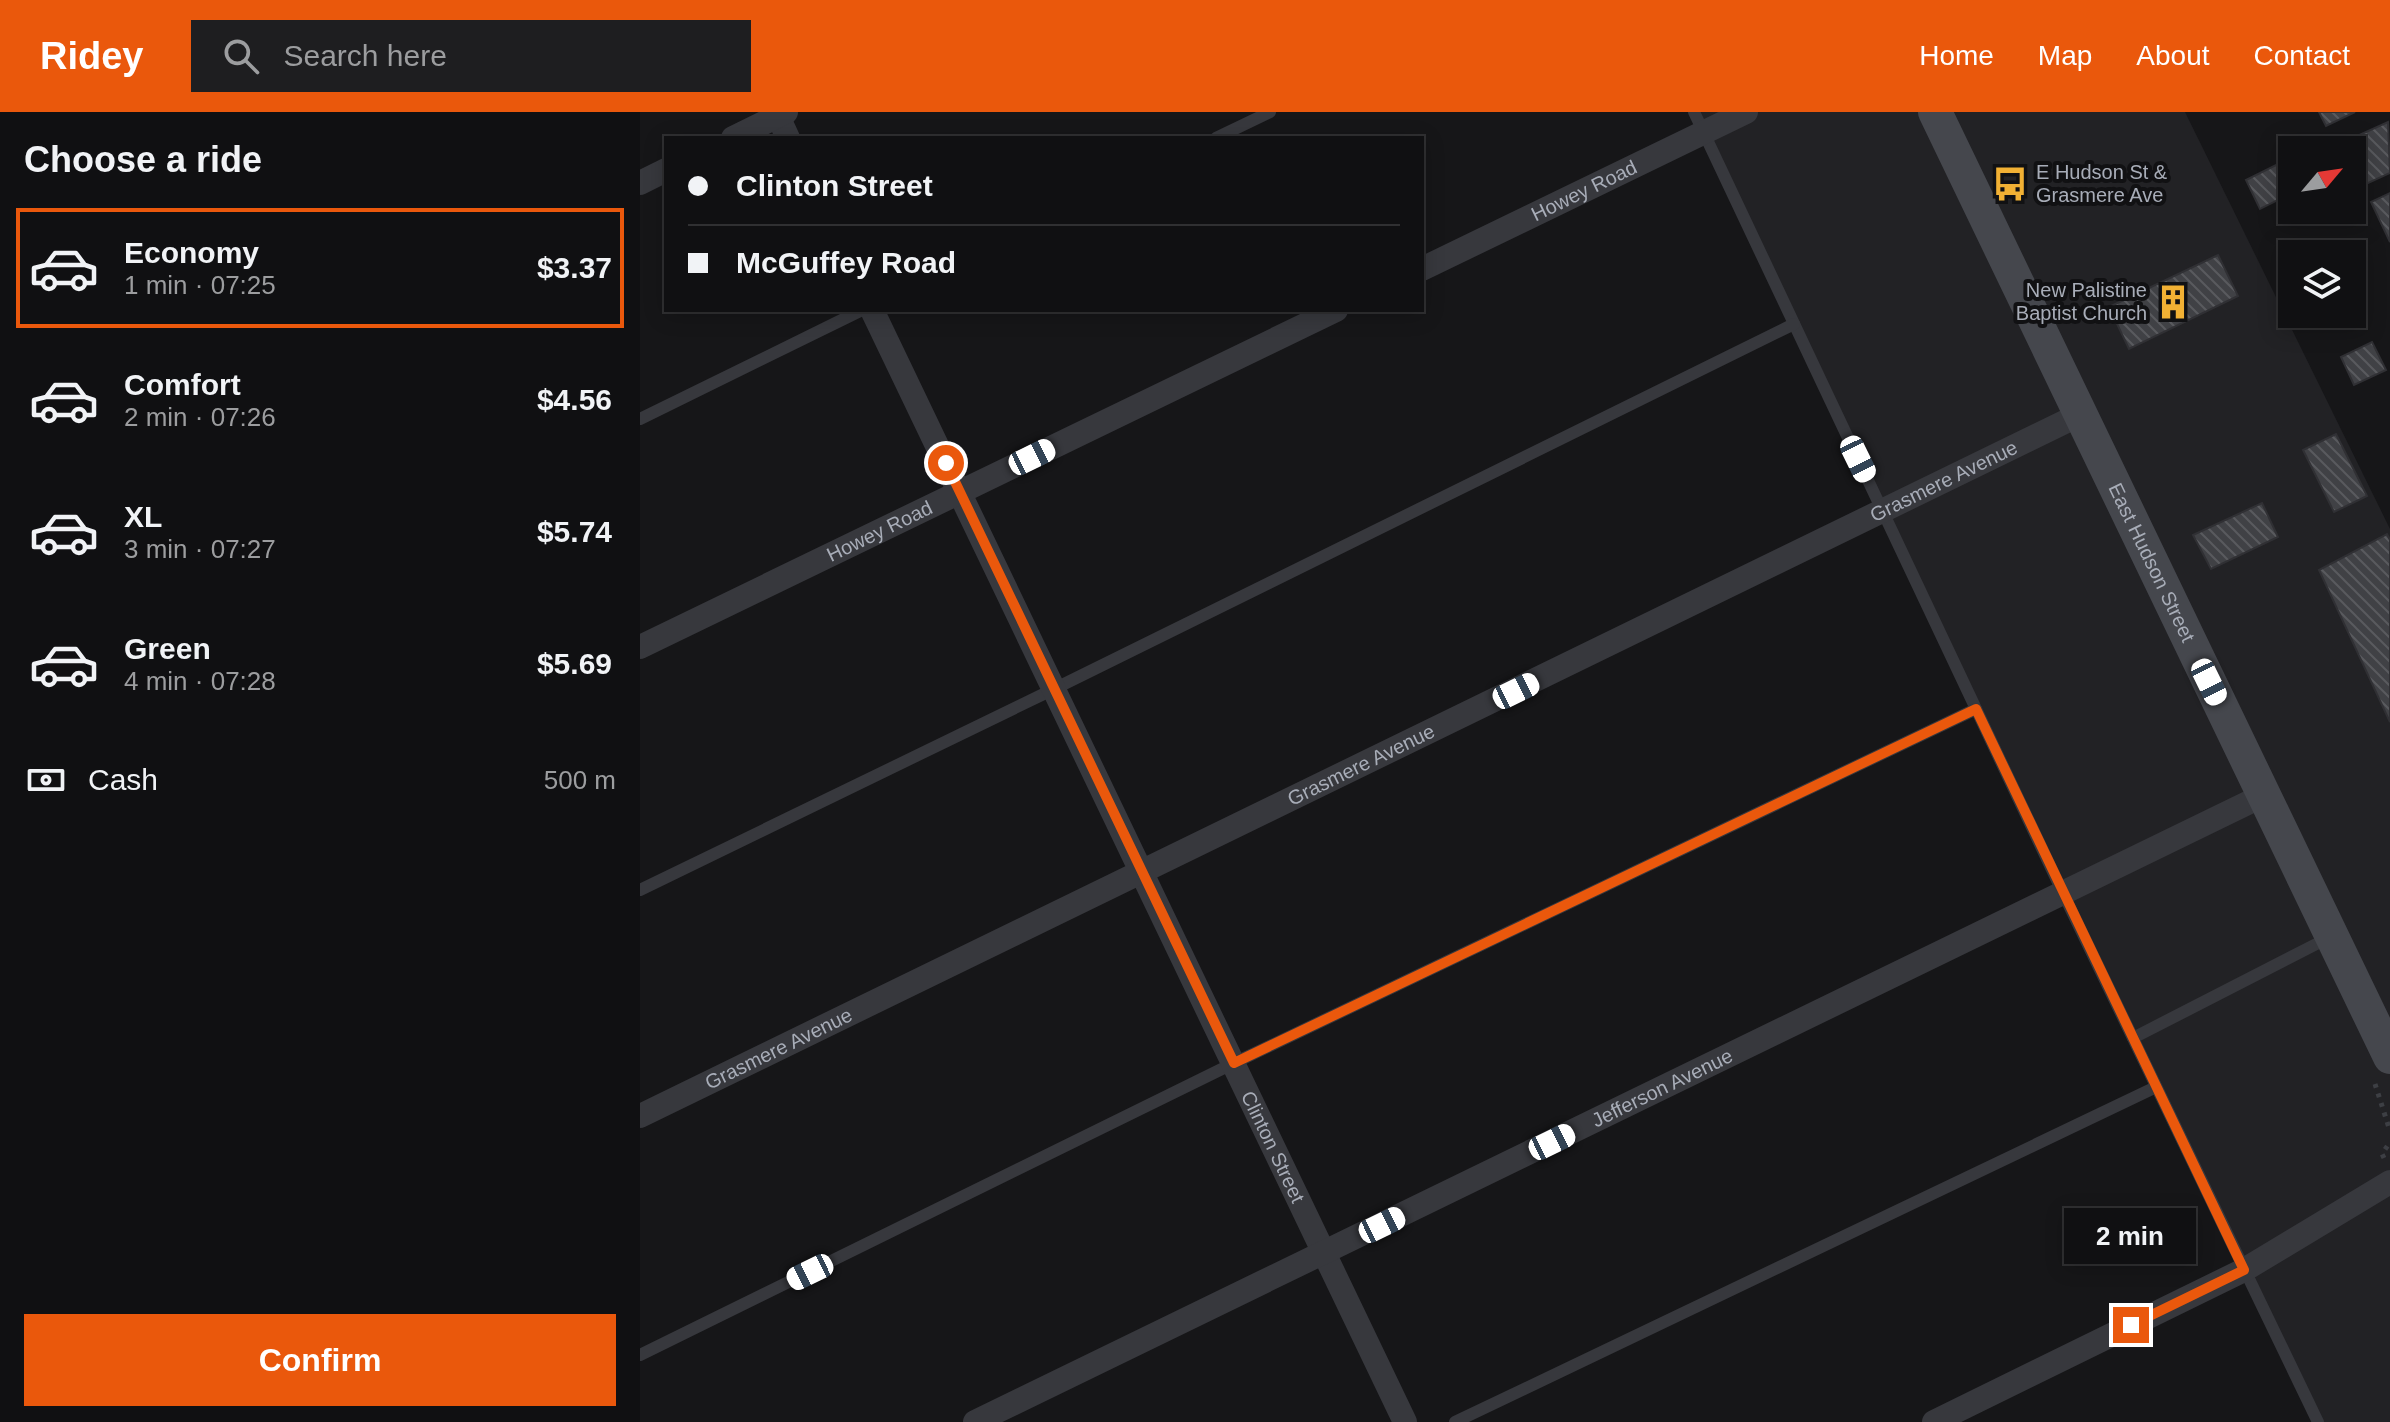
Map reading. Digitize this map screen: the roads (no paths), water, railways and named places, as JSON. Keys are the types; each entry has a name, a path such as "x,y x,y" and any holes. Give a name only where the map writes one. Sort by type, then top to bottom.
{"main road":[{"name":"East Hudson Street","path":"1935,112 2390,1057"}],"street":[{"name":"Howey Road","path":"1424,268 1699,122 1746,112"},
{"path":"738,136 782,120"},
{"path":"640,183 664,171"},
{"name":"Clinton Street","path":"873,312 1405,1422"},
{"name":"Howey Road","path":"640,647 1332,312"},
{"name":"Grasmere Avenue","path":"640,1116 2081,414"},
{"name":"Jefferson Avenue","path":"975,1422 2264,795"},
{"path":"1934,1422 2244,1270 2390,1182"}],"lane":[{"path":"1220,136 1270,112"},
{"path":"1699,122 2063,893 2318,1422"},
{"path":"640,419 858,312"},
{"path":"640,890 1794,324"},
{"path":"640,1355 1234,1063 1976,709"},
{"path":"2133,1038 2332,936"},
{"path":"1455,1422 2156,1087"}],"place":[{"name":"E Hudson St & Grasmere Ave","path":"2010,184"},
{"name":"New Palistine Baptist Church","path":"2173,302"}]}
